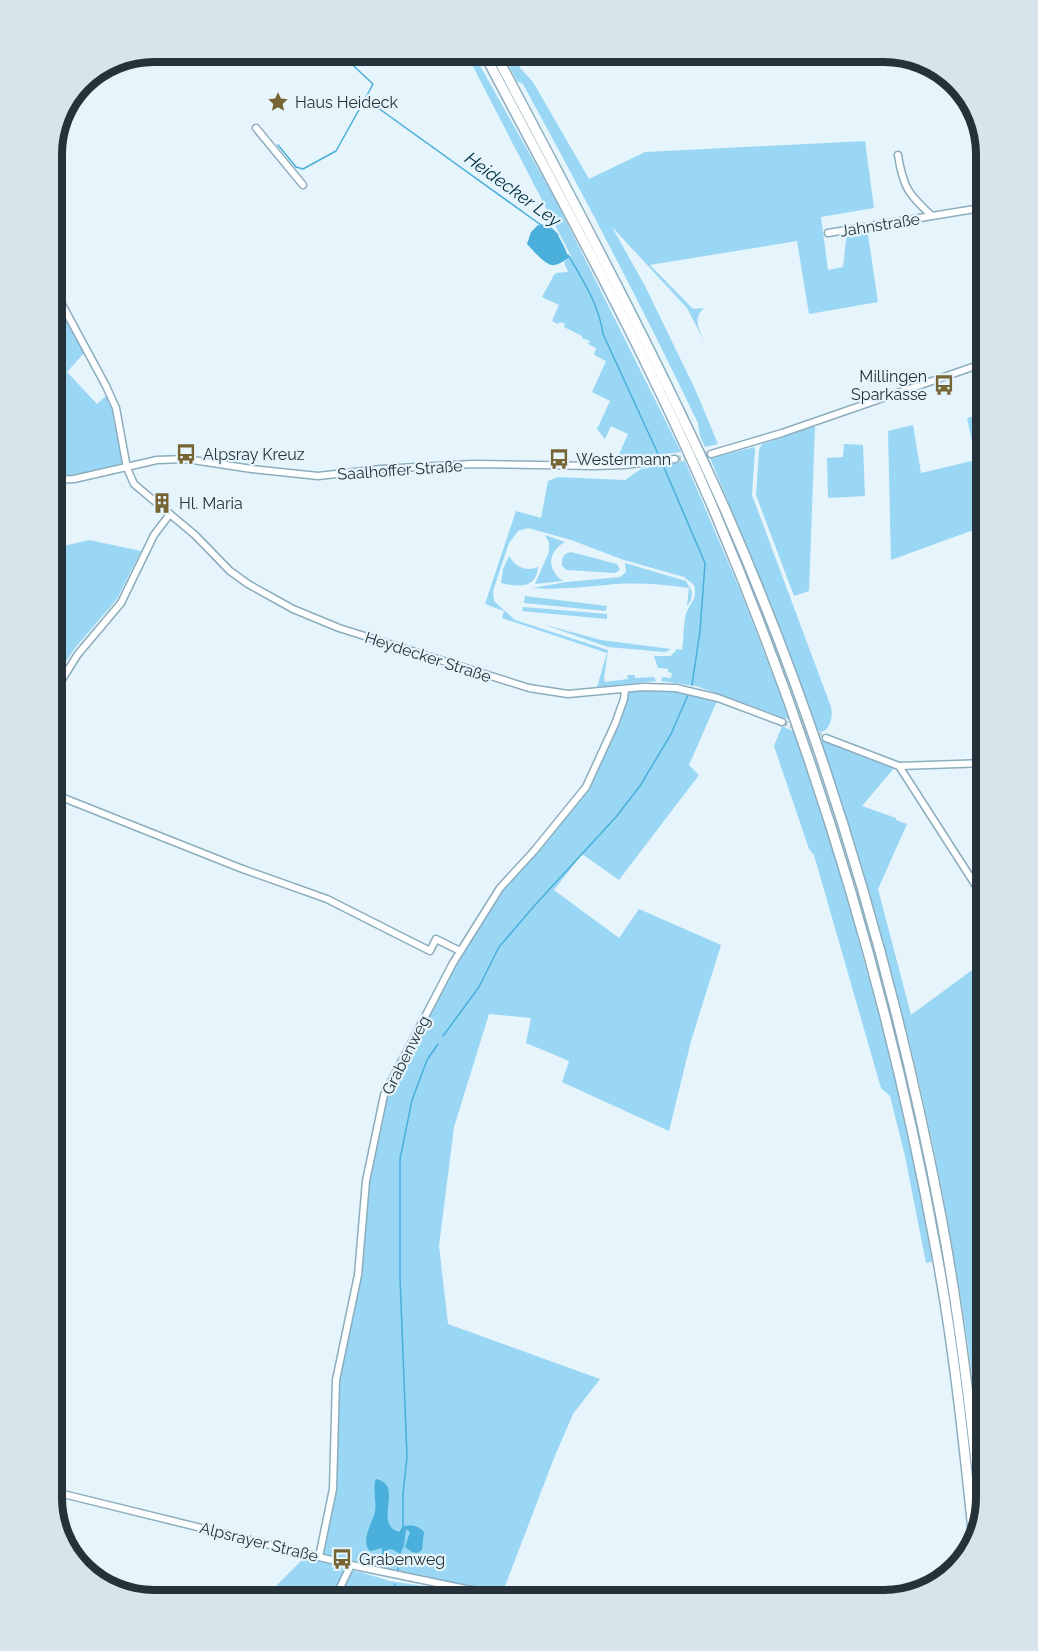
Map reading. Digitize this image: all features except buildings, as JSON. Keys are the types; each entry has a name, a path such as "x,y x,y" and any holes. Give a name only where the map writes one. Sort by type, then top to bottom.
{"highway":[{"path":"489,62 637,342 711,503 781,677 839,847 872,961 909,1112 937,1253 963,1432 972,1524"},
{"path":"500,62 646,342 719,498 792,678 819,754 881,954 919,1110 954,1297 967,1379 976,1461"}],"street":[{"path":"256,128 303,185"},
{"name":"Jahnstraße","path":"898,155 906,189 932,216"},
{"name":"Jahnstraße","path":"828,233 976,207"},
{"path":"62,304 116,408 127,468"},
{"path":"711,454 793,429 976,366"},
{"name":"Saalhoffer Straße","path":"62,480 74,479 157,460 186,459 318,476 381,469 472,464 594,466 675,459"},
{"name":"Heydecker Straße","path":"127,468 134,483 195,535 230,571 248,584 293,609 339,628 537,690 568,694 652,686 686,690 718,698 782,722"},
{"path":"62,679 78,654 121,603 154,535 170,514"},
{"name":"Grabenweg","path":"319,1557 333,1489 336,1380 358,1275 366,1180 384,1095 460,951 500,888 586,787 615,724 625,689"},
{"path":"826,738 899,766 976,763"},
{"path":"899,766 976,886"},
{"path":"62,797 240,868 327,899 430,951 436,939 460,951"},
{"name":"Alpsrayer Straße","path":"62,1494 351,1565 469,1589"},
{"path":"340,1589 351,1565"}],"shaded area":[{"path":"471,62 478,62 555,199 681,452 617,459 628,434 611,426 605,439 597,429 610,401 592,392 606,361 594,355 596,348 588,344 590,341 564,327 565,324 552,321 559,305 542,297 556,273 568,272 564,262 571,256"},
{"path":"507,62 516,62 533,82 589,179 645,152 865,141 874,208 821,217 828,270 843,267 847,231 867,228 878,302 809,314 797,241 650,265 693,309 704,308 697,320 705,343 687,308 612,227 645,286 695,389 718,444 705,447 698,423 613,252 523,84 517,81"},
{"path":"538,225 550,228 554,232 569,258 559,264 551,265 536,254 527,244 531,232"},
{"path":"62,304 76,329 84,353 67,372 97,404 109,393 116,408 127,468 62,478"},
{"path":"976,415 976,460 967,418"},
{"path":"913,425 921,473 976,460 976,529 891,560 888,431"},
{"path":"815,426 809,591 794,596 756,495 759,450 762,444"},
{"path":"844,444 863,445 865,496 828,497 827,458 843,457"},
{"path":"754,447 752,495 831,707 831,721 822,732 818,731 766,593 710,458"},
{"path":"685,461 742,595 790,720 696,686 661,681 662,677 671,678 672,673 668,672 668,669 658,668 654,656 671,656 677,649 682,650 686,614 694,598 694,585 684,577 528,528 518,531 509,543 493,591 494,601 515,620 608,650 605,682 628,679 627,675 635,675 635,678 654,677 656,681 597,687 607,653 502,618 504,611 485,604 516,511 541,518 548,481 558,477 625,480 641,469"},
{"path":"545,535 565,542 555,550 551,560 554,571 563,581 535,584 549,552 549,543"},
{"path":"89,540 141,551 117,599 75,648 62,668 62,546"},
{"path":"571,552 617,564 620,570 615,573 567,570 562,566 562,559 565,554"},
{"path":"509,556 521,568 538,567 537,574 530,583 514,585 501,583 503,569"},
{"path":"625,563 686,581 692,592 691,600 687,606 689,588 658,585 532,588 620,577 626,572"},
{"path":"525,596 607,606 606,611 524,603"},
{"path":"523,607 607,614 607,619 522,611"},
{"path":"545,625 601,640 671,649 665,652 608,647"},
{"path":"659,689 681,691 717,701 689,765 699,775 619,880 582,854 554,890 619,938 639,909 721,945 691,1041 669,1131 562,1082 569,1061 526,1043 531,1018 489,1014 454,1127 439,1246 448,1324 600,1379 573,1414 504,1589 479,1589 319,1557 333,1489 336,1380 358,1275 366,1181 384,1095 453,963 500,888 586,787 624,693"},
{"path":"782,726 793,731 804,759 848,900 902,1109 932,1262 926,1263 905,1156 890,1096 881,1088 814,855 809,849 774,746"},
{"path":"821,740 895,767 862,806 907,824 878,889 911,1015 976,967 976,1405 943,1194 919,1082 883,942"},
{"path":"376,1479 384,1483 388,1489 388,1521 391,1528 399,1532 403,1526 412,1526 424,1532 422,1550 417,1553 405,1547 410,1532 406,1529 404,1546 400,1554 389,1549 382,1557 382,1548 371,1551 368,1549 366,1540 375,1512"},
{"path":"306,1556 390,1581 445,1589 273,1589"}],"waterway":[{"name":"Heidecker Ley","path":"349,62 373,84 365,99 367,100"},
{"path":"278,145 296,167 303,169 336,151 365,99"},
{"name":"Heidecker Ley","path":"374,105 541,225 550,227 558,235"},
{"name":"Heidecker Ley","path":"568,255 585,283 594,303 603,334 659,456"},
{"path":"663,465 705,563 700,631 692,685"},
{"path":"443,1036 479,987 499,947 616,817 640,786 671,734 688,695"},
{"path":"403,1527 403,1494 407,1457 400,1277 400,1159 412,1100 427,1060 438,1044"},
{"path":"398,1570 400,1553"},
{"path":"393,1589 395,1584"}],"tunnel":[{"path":"675,459 711,454"},
{"path":"782,722 826,738"}],"place":[{"name":"Haus Heideck","path":"278,102"},
{"name":"Millingen Sparkasse","path":"944,385"},
{"name":"Alpsray Kreuz","path":"186,454"},
{"name":"Westermann","path":"559,459"},
{"name":"Hl. Maria","path":"162,503"},
{"name":"Grabenweg","path":"342,1559"}]}
